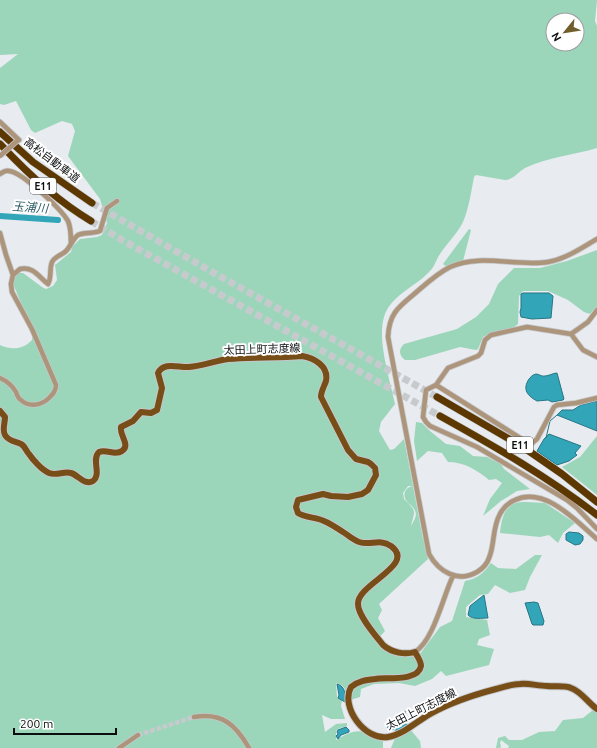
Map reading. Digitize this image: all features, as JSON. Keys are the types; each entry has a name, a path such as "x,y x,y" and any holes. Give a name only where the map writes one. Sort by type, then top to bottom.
{"highway":[{"name":"高松自動車道","path":"0,132 33,162 92,203"},
{"name":"高松自動車道","path":"0,144 43,186 91,222"},
{"name":"E11","path":"437,397 523,447 562,474 597,502"},
{"name":"E11","path":"440,416 559,486 597,515"}],"main road":[{"name":"太田上町志度線","path":"0,411 5,417 4,431 6,436 9,439 21,444 32,458 47,472 51,474 70,472 86,482 89,482 93,481 96,475 95,458 99,452 105,451 117,453 126,447 121,433 121,427 133,420 141,412 151,413 157,410 162,388 158,373 164,367 172,365 189,367 230,359 302,356 316,360 324,368 326,377 321,397 348,450 356,459 371,464 375,468 376,475 368,490 362,494 348,496 331,496 323,494 298,500 296,507 298,513 323,521 342,531 356,541 368,543 382,542 386,543 396,551 396,562 386,573 365,589 359,598 358,608 379,640 387,648 396,652 415,652 421,664 417,673 413,676 404,678 364,680 355,684 349,690 350,706 362,727 371,735 382,738 392,736 431,713 456,701 475,694 516,684 568,687 581,694 597,710"}],"street":[{"path":"0,122 18,141 0,156"},
{"path":"0,174 4,171 14,172 55,206 68,222 71,243"},
{"path":"0,378 12,386 21,400 36,405 46,401 55,392 56,388 32,329 14,297 11,284 14,275 20,269 30,269 36,272 48,284 51,278 51,266 53,261 66,252 71,243 80,234 94,234 100,231 107,208 117,201"},
{"path":"0,233 4,251 14,275"},
{"path":"597,239 565,258 547,262 475,261 452,266 437,275 397,310 390,320 388,337 429,554 440,568 453,576 459,577 466,576 479,570 489,560 496,523 505,506 511,502 528,496 545,499 565,511 597,538"},
{"path":"571,334 588,322 597,310"},
{"path":"597,357 583,350 571,334 527,327 491,335 485,340 481,353 478,356 448,368 436,385 426,390 423,417 430,426 477,447 567,500 597,529"},
{"path":"436,385 528,444 531,444 538,439 554,407 557,405 576,403 597,398"},
{"path":"415,652 429,637 453,576"},
{"path":"194,718 210,717 230,723 238,731 249,748"},
{"path":"118,748 138,735"}],"green space":[{"path":"0,0 597,0 595,21 597,26 597,148 534,164 525,168 508,180 476,175 474,177 465,217 458,230 443,250 431,270 397,297 387,310 384,317 382,326 383,348 395,404 381,422 379,431 390,450 394,449 404,439 428,559 379,604 382,610 378,618 385,631 376,641 395,655 405,656 420,654 440,627 452,621 465,581 480,575 491,563 498,568 516,569 535,555 542,555 525,590 510,593 495,585 488,594 480,595 466,607 466,617 487,620 490,635 479,639 477,645 494,649 489,665 446,676 441,671 432,679 415,686 399,683 374,684 361,689 360,697 347,701 344,688 336,683 337,697 342,701 341,706 345,719 331,719 322,715 325,732 336,724 347,723 347,726 336,731 336,740 350,733 361,731 383,740 383,748 0,748 0,345 8,348 17,348 25,346 32,340 32,330 14,286 14,279 18,273 23,273 46,289 53,286 57,280 55,265 71,252 72,247 80,239 102,235 107,223 100,199 68,156 75,131 72,124 62,121 35,133 31,130 16,101 4,105 0,104 0,68 18,54 0,55","holes":["408,486 413,486 409,487 405,494 406,500 414,509 416,514 411,526 414,511 404,499 403,493"]},
{"path":"469,229 471,230 463,261 447,267 443,264"},
{"path":"597,250 597,306 590,314 584,312 568,300 548,291 523,291 519,296 518,324 513,328 492,333 483,337 478,349 476,350 460,347 415,360 405,360 401,356 400,350 404,344 457,329 476,317 489,304 498,284 514,268 540,268 567,261"},
{"path":"416,422 422,423 446,444 460,446 473,456 487,457 501,464 504,469 530,489 517,491 501,501 483,516 490,499 502,483 496,479 489,480 465,465 448,462 442,453 428,451 417,461 414,441"},
{"path":"597,436 597,495 562,467 580,457"},
{"path":"515,503 545,503 575,523 563,533 558,543 549,535 540,537 500,533 502,521 507,509"},
{"path":"593,710 597,712 597,748 508,748 509,746 501,740 500,748 496,748 498,738 505,736 509,740 522,740 539,732 555,731 563,720 583,718"},
{"path":"410,729 420,741 421,748 391,748 396,736"}],"water":[{"path":"549,293 553,296 551,318 532,319 521,317 521,294"},
{"path":"557,373 563,400 552,402 548,400 537,401 527,393 526,385 532,376 536,374 548,376"},
{"path":"597,401 597,431 557,415 562,410 573,410 581,405"},
{"path":"549,434 581,446 575,453 577,455 569,461 557,465 537,451 544,439"},
{"path":"569,532 579,533 583,536 583,540 580,544 575,545 566,540 566,534"},
{"path":"484,595 488,618 470,617 468,615 470,606"},
{"path":"525,603 538,603 544,621 543,625 532,624"},
{"path":"337,684 343,689 345,694 345,702 338,698 339,695"},
{"path":"405,711 407,725 399,731 388,728 387,725"},
{"path":"346,727 349,732 341,735 338,739 336,736 338,734 338,730"}],"waterway":[{"name":"玉浦川","path":"0,216 58,220"},
{"path":"546,438 550,421 557,415"}],"tunnel":[{"path":"92,203 214,273 437,397"},
{"path":"91,221 122,240 440,416"},
{"path":"138,735 194,717"}]}
